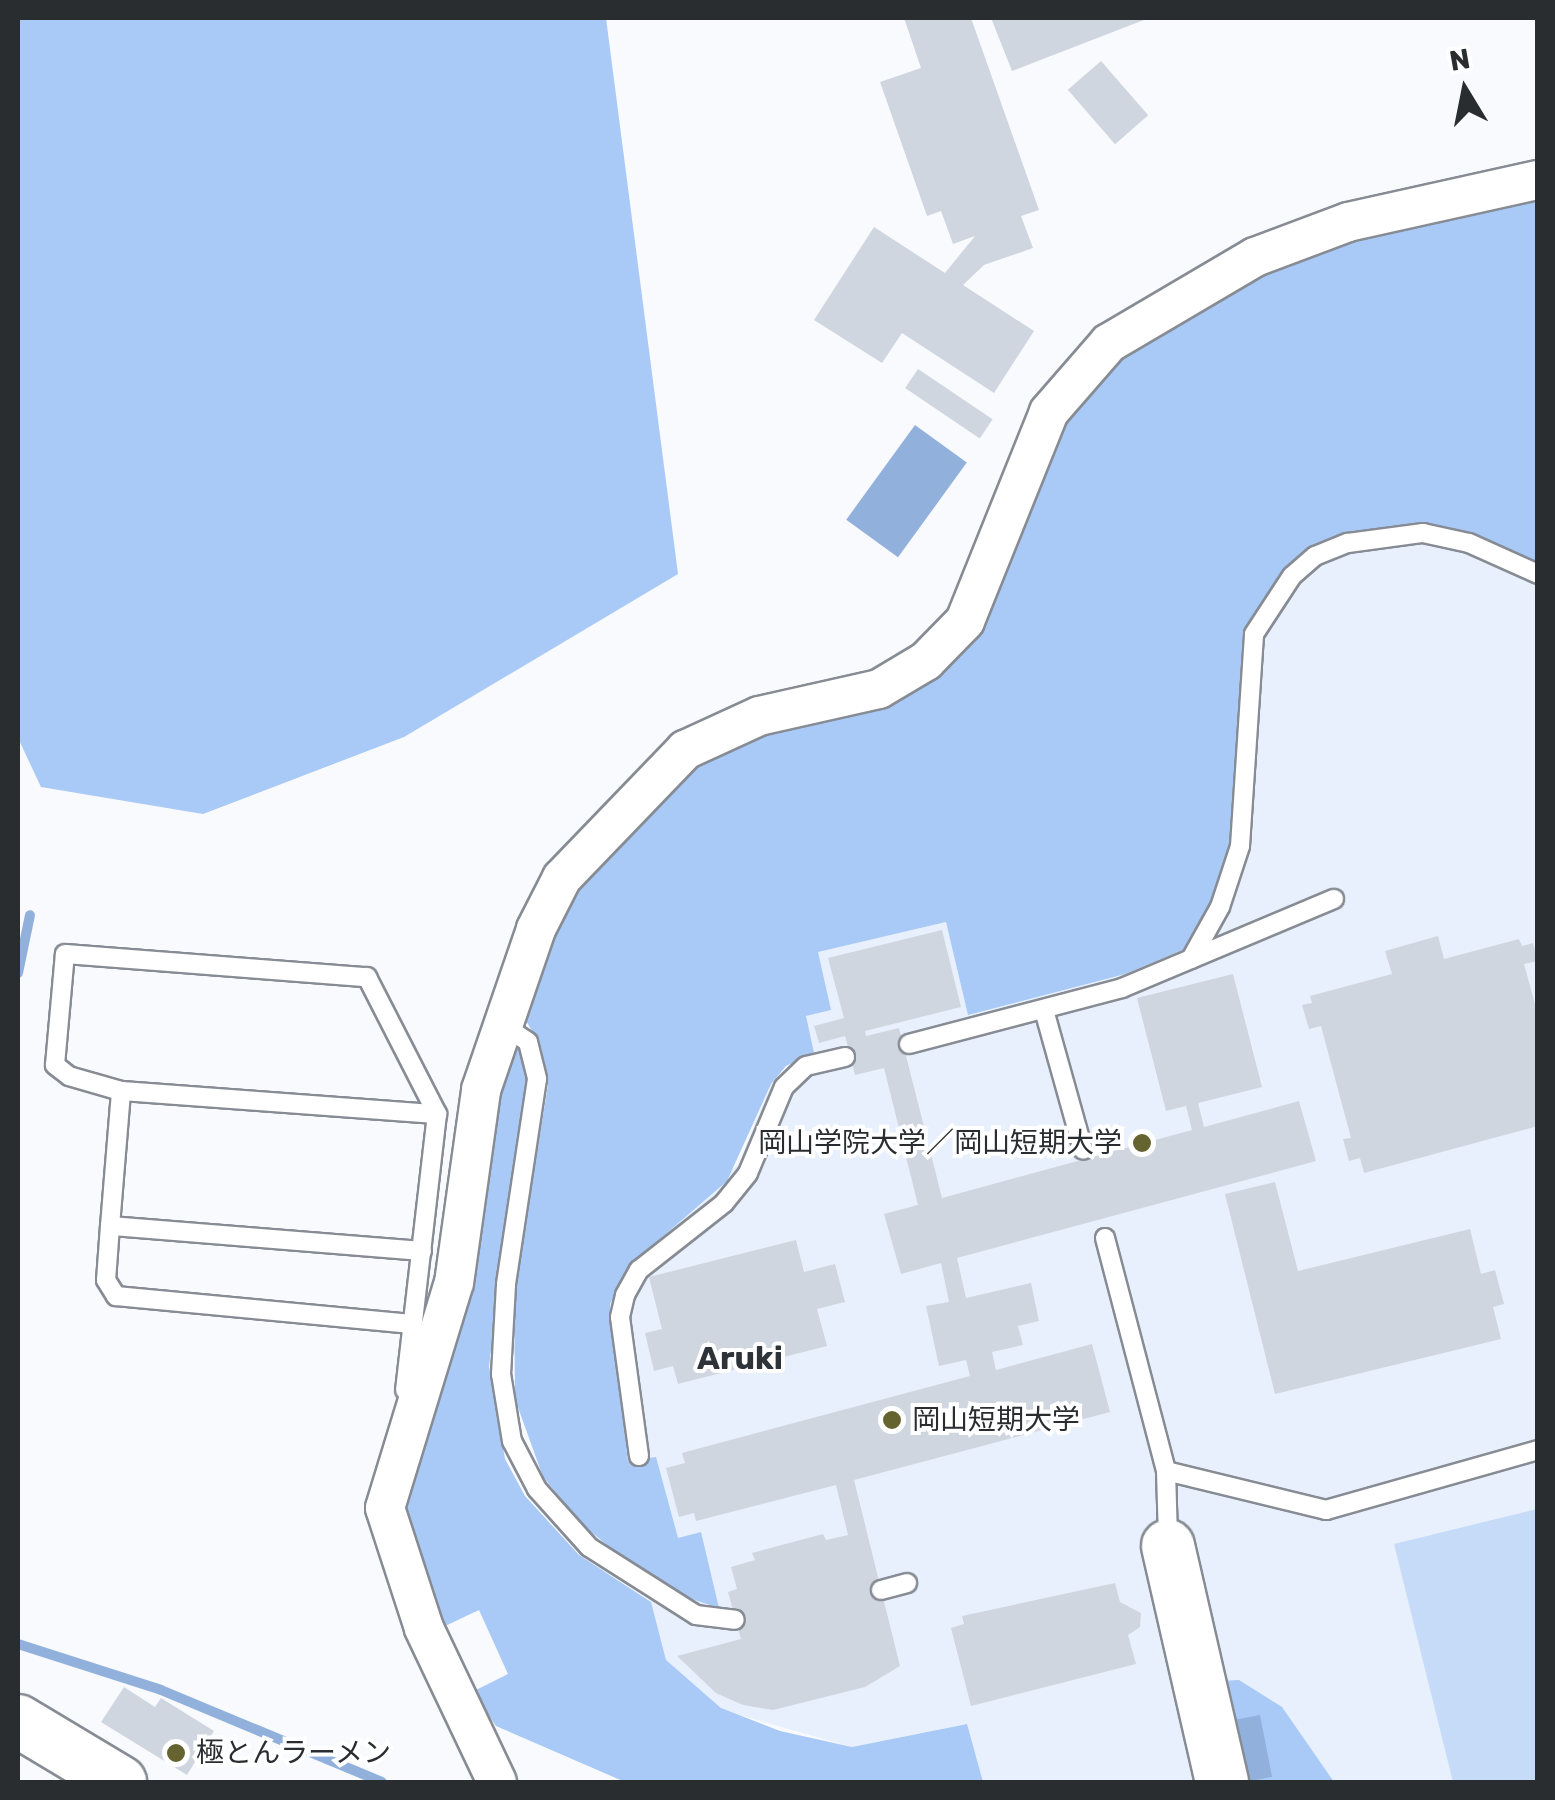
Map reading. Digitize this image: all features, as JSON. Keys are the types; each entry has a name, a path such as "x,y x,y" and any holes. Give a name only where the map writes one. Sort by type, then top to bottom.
{"street":[{"path":"497,1782 394,1548 386,1508 396,1464 417,1416 454,1283 481,1090 562,878 685,750 759,716 880,689 926,661 964,622 1049,412 1109,343 1255,257 1348,222 1538,180"},
{"path":"1168,1546 1222,1782"},
{"path":"18,1721 120,1782"}],"lane":[{"path":"1191,959 1220,906 1240,846 1254,634 1292,576 1316,556 1348,543 1423,533 1468,544 1538,574"},
{"path":"909,1044 1044,1010 1191,959 1334,899"},
{"path":"396,1464 437,1114 366,977 65,954 54,1065 69,1076 121,1091 437,1114"},
{"path":"1044,1010 1083,1150"},
{"path":"503,1025 528,1042 537,1079 506,1286 501,1374 512,1440 537,1489 588,1546 696,1615 736,1620"},
{"path":"639,1456 620,1317 625,1295 639,1270 724,1203 748,1173 784,1087 806,1066 846,1057"},
{"path":"121,1091 106,1280 116,1296 404,1323"},
{"path":"110,1226 422,1251"},
{"path":"1104,1238 1166,1470 1168,1546"},
{"path":"1166,1470 1326,1510 1538,1450"},
{"path":"880,1590 908,1583"}],"shaded area":[{"path":"18,18 606,18 678,574 404,737 203,814 41,787 18,738"},
{"path":"1537,190 1537,562 1419,523 1351,532 1303,557 1279,579 1244,642 1238,815 1224,877 1192,946 1125,974 968,1015 946,922 818,952 831,1010 806,1016 814,1053 786,1066 771,1084 727,1181 632,1263 610,1304 628,1461 656,1457 678,1538 701,1532 719,1608 683,1596 630,1564 584,1526 543,1477 515,1399 514,1293 548,1085 541,1047 524,1017 535,974 576,884 630,817 734,735 946,661 1050,427 1115,355 1296,252"},
{"path":"915,425 967,463 898,557 846,520"},
{"name":"岡山学院大学／岡山短期大学","path":"1419,523 1537,562 1537,1782 983,1782 966,1724 852,1747 725,1711 666,1660 614,1464 628,1461 610,1304 632,1263 739,1163 771,1084 798,1058 805,1016 830,1010 817,952 946,922 968,1014 1238,815 1244,642 1279,579 1303,557 1352,532"},
{"path":"520,1049 527,1070 489,1366 505,1459 525,1496 579,1555 651,1602 666,1660 721,1708 780,1731 852,1747 967,1724 983,1782 625,1782 496,1726 472,1692 508,1674 479,1610 443,1627 395,1514 450,1361 493,1118 511,1050"},
{"path":"1537,1509 1537,1780 1453,1782 1394,1544"},
{"path":"1239,1680 1282,1707 1334,1782 1246,1782 1221,1681"},
{"path":"1260,1715 1272,1777 1248,1781 1236,1720"}],"building":[{"path":"904,18 971,18 1039,210 1021,216 1033,248 984,265 963,285 1034,331 994,393 902,333 882,363 814,320 874,227 945,273 975,236 953,244 941,211 927,216 880,82 921,68"},
{"path":"991,18 1149,18 1012,71"},
{"path":"1101,61 1148,115 1115,144 1068,90"},
{"path":"918,369 993,419 980,438 905,388"},
{"path":"942,930 961,1007 865,1031 866,1036 899,1028 942,1198 1192,1130 1186,1106 1166,1111 1137,998 1233,974 1262,1087 1198,1103 1204,1127 1299,1101 1316,1161 957,1258 966,1298 1031,1283 1039,1321 1018,1326 1023,1345 992,1352 996,1370 1092,1344 1110,1412 854,1480 900,1666 865,1687 773,1710 743,1705 716,1693 677,1656 741,1639 728,1592 737,1589 731,1567 755,1560 752,1553 823,1534 826,1540 848,1535 836,1485 696,1521 694,1513 679,1517 666,1468 685,1463 682,1453 970,1376 966,1360 939,1366 926,1306 949,1302 941,1263 901,1274 884,1214 918,1205 884,1068 855,1075 845,1036 819,1043 814,1026 844,1018 828,958"},
{"path":"1438,936 1444,959 1519,939 1522,946 1533,943 1538,961 1524,964 1538,1015 1538,1126 1364,1173 1360,1158 1349,1161 1343,1139 1351,1138 1321,1026 1309,1029 1302,1005 1312,1003 1310,996 1392,974 1385,951"},
{"path":"1275,1182 1298,1271 1470,1229 1481,1274 1495,1270 1504,1304 1493,1307 1501,1339 1275,1394 1225,1194"},
{"path":"796,1240 804,1272 835,1264 845,1302 817,1309 827,1346 678,1384 673,1366 654,1371 645,1333 662,1329 649,1277"},
{"path":"1115,1583 1120,1602 1141,1613 1140,1627 1128,1635 1136,1664 971,1706 951,1628 964,1624 962,1616"},
{"name":"極とんラーメン","path":"124,1687 155,1707 161,1698 214,1731 187,1775 101,1722"}],"waterway":[{"path":"18,973 30,915"},
{"path":"18,1644 161,1690 382,1782"}],"place":[{"name":"岡山学院大学／岡山短期大学","path":"1142,1143"},
{"name":"岡山短期大学","path":"892,1420"},
{"name":"極とんラーメン","path":"176,1753"}],"district":[{"name":"Aruki","path":"740,1358"}]}
